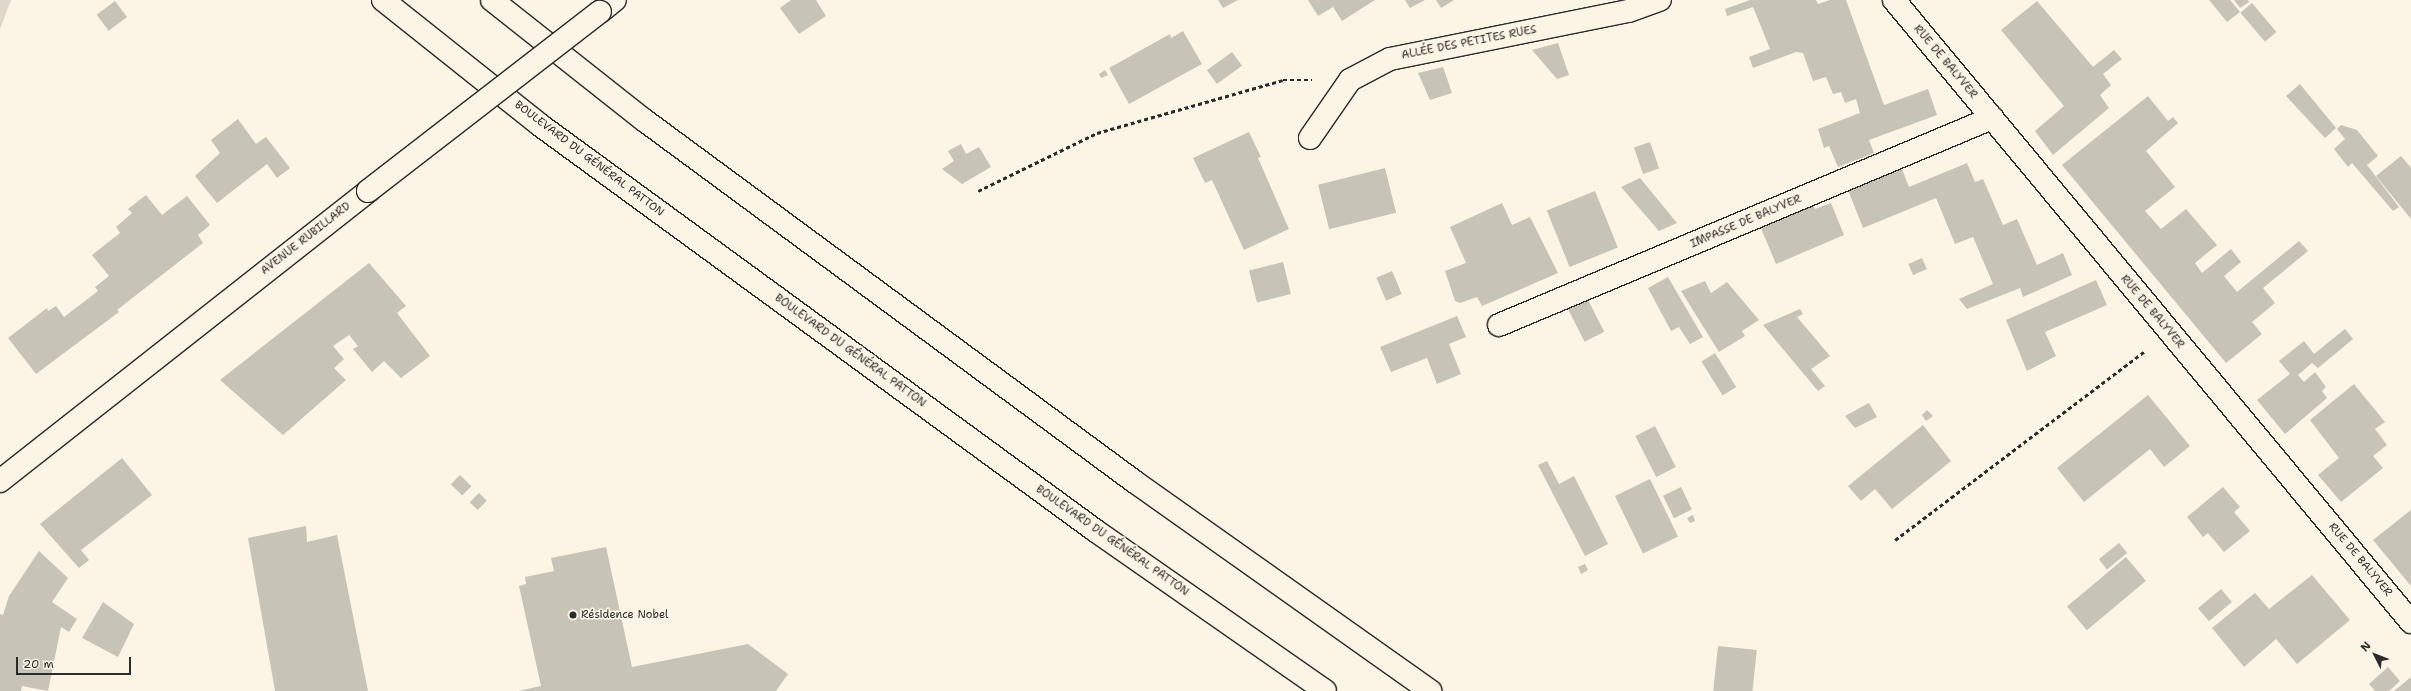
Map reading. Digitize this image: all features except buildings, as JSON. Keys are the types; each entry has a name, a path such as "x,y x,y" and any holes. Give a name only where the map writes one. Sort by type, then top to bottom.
{"main road":[{"name":"BOULEVARD DU GÉNÉRAL PATTON","path":"383,0 546,129 1096,531 1325,691"},
{"path":"492,0 644,120 1135,482 1430,691"},
{"name":"AVENUE RUBILLARD","path":"0,481 368,191 615,0"},
{"name":"ALLÉE DES PETITES RUES","path":"1310,138 1350,80 1390,59 1629,11 1660,0"},
{"name":"RUE DE BALYVER","path":"1894,0 2411,622"},
{"name":"IMPASSE DE BALYVER","path":"1500,325 1992,118"}],"path":[{"path":"978,191 1097,133 1283,80 1350,80"},
{"path":"1895,540 2169,332"}],"shaded area":[{"path":"0,0 11,0 0,29"}],"place":[{"name":"Résidence Nobel","path":"573,615"}]}
